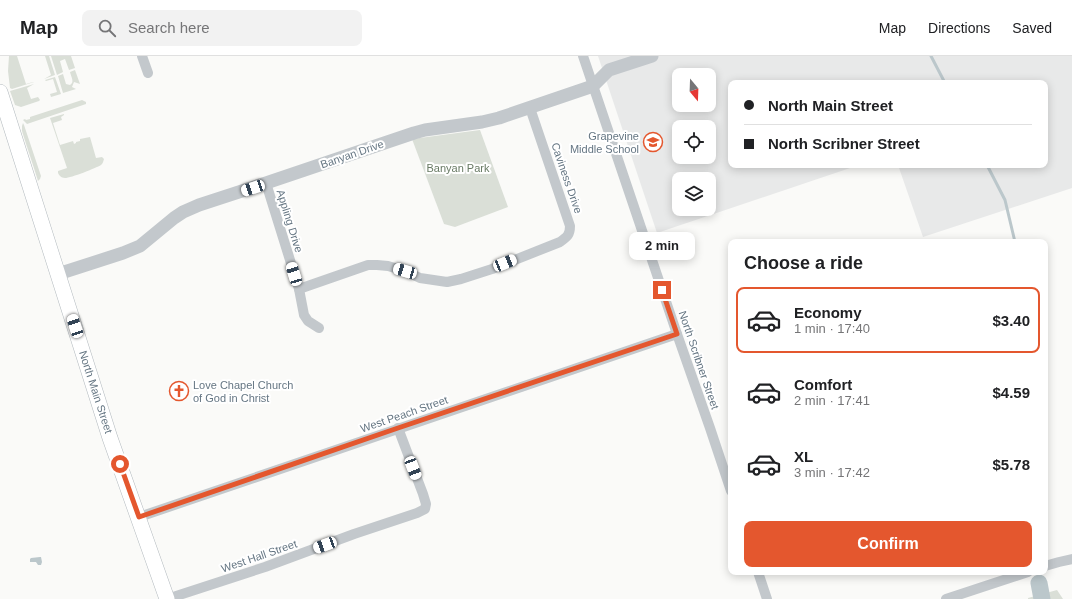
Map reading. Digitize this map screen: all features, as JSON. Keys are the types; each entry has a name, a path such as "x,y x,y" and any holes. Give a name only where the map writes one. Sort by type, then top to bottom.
{"main road":[{"name":"North Main Street","path":"0,92 110,438 167,599"}],"street":[{"path":"142,56 148,73"},
{"name":"North Scribner Street","path":"583,56 728,482"},
{"name":"Banyan Drive","path":"58,274 140,246 174,218 199,205 414,133 425,130 482,122 530,108 593,86 609,70 652,56"},
{"name":"Caviness Drive","path":"299,289 368,265 388,266 405,271 420,278 447,282 492,269 560,242 567,237 570,232 570,226 530,108"},
{"name":"Appling Drive","path":"266,183 299,289 304,314 308,321 318,328"},
{"name":"West Peach Street","path":"139,517 677,334"},
{"name":"West Hall Street","path":"167,599 266,567 425,509 426,504 423,494 398,428"},
{"path":"1048,565 1072,559"},
{"path":"759,575 767,599"},
{"path":"946,599 1019,575"}],"shaded area":[{"name":"Grapevine Middle School","path":"598,56 1072,56 1072,188 923,237 899,168 1048,168 1048,80 728,80 728,168 850,168 716,213 716,172 672,172 672,216 708,216 657,233"},
{"path":"41,557 41,565 38,565 36,562 30,562 31,558"}],"green space":[{"path":"9,56 17,56 26,84 34,82 12,89 10,88 8,71"},
{"path":"45,56 49,56 55,75 44,79 51,75"},
{"path":"51,56 71,56 75,68 69,70 65,59 60,61 63,72 57,75"},
{"path":"75,70 80,84 74,82 72,87 76,89 63,93 58,76 63,74 66,84 70,85 72,81 70,72"},
{"path":"55,77 61,94 51,97 50,94 57,92 53,79 45,80"},
{"path":"34,84 27,88 31,99 38,97 40,100 21,107 15,105 10,91"},
{"path":"82,100 86,102 86,104 27,124 23,120 30,119 30,117"},
{"path":"64,114 61,117 62,120 53,123 60,145 73,141 74,144 80,141 80,139 90,137 96,158 102,157 104,159 101,165 68,178 61,177 58,173 58,171 67,168 50,118"},
{"path":"23,123 41,176 38,181 22,131"},
{"name":"Banyan Park","path":"480,130 508,207 455,227 444,224 412,139"},
{"path":"1057,590 1063,599 1028,599 1028,598"}],"waterway":[{"path":"931,56 943,80"},
{"path":"989,168 1005,200 1014,239"},
{"path":"1039,583 1042,599"}],"place":[{"name":"Grapevine Middle School","path":"653,142"},
{"name":"Love Chapel Church of God in Christ","path":"179,391"}],"route":[{"path":"120,464 139,517 677,334 662,290"}]}
